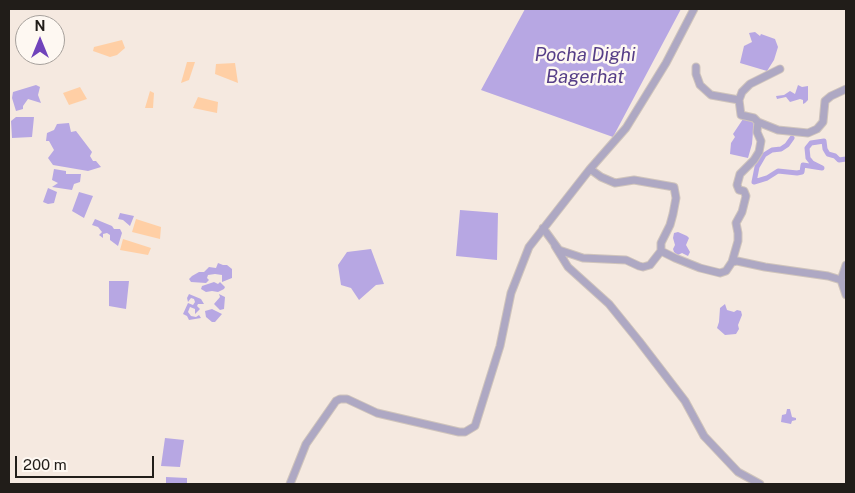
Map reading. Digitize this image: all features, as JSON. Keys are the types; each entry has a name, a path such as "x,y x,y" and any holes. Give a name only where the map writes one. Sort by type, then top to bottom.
{"street":[{"path":"290,484 306,444 340,399 347,399 377,413 459,432 465,432 475,426 500,346 511,294 529,247 590,169 626,128 666,63 694,9"},
{"path":"696,67 696,74 700,85 711,95 739,100"},
{"path":"780,69 750,84 742,92 739,100 741,115 754,118 758,122 778,130 808,133 817,130 823,122 825,101 846,89"},
{"path":"661,251 700,268 720,273 726,271 732,262 738,241 736,223 742,212 746,196 744,191 739,190 737,185 740,174 759,152 761,141 758,132 758,122"},
{"path":"555,246 564,253 583,258 626,260 643,267 650,265 661,251 661,243 670,226 673,214 676,198 674,187 634,180 616,183 601,177 590,169"},
{"path":"543,228 568,267 609,304 639,341 685,402 704,436 738,472 760,484"},
{"path":"732,262 737,261 764,267 828,276 841,280"},
{"path":"846,265 841,280 846,295"}],"shaded area":[{"path":"122,40 125,48 117,55 110,57 93,51 94,47"},
{"path":"187,62 195,62 189,80 181,83"},
{"path":"235,63 238,83 215,74 216,64"},
{"path":"80,87 87,99 69,105 63,93"},
{"path":"150,91 154,93 153,108 145,108"},
{"path":"198,97 218,102 217,113 193,108"},
{"path":"136,219 161,227 160,239 132,232"},
{"path":"123,239 151,248 148,255 120,250"}],"water":[{"name":"Pocha Dighi Bagerhat","path":"525,9 681,9 613,137 481,90"},
{"path":"755,32 760,36 761,34 775,39 778,47 774,60 767,71 740,63 744,46 752,42 749,33"},
{"path":"36,85 40,87 38,95 41,103 28,99 23,109 16,111 12,98 13,92"},
{"path":"798,85 802,87 808,86 808,100 805,103 803,104 803,100 800,99 790,102 786,97 777,99 776,96 784,95 790,91 795,94"},
{"path":"16,117 34,117 32,137 12,138 11,121"},
{"path":"743,119 754,119 752,144 748,158 730,154 731,143 735,137 733,134"},
{"path":"69,123 71,132 76,131 92,152 90,156 93,161 96,161 101,167 88,171 53,165 48,158 54,150 49,141 46,141 47,133 54,130 57,124"},
{"path":"54,169 66,171 66,174 81,174 80,182 74,184 72,190 52,187 58,183 52,180"},
{"path":"48,188 57,192 54,203 48,204 43,202"},
{"path":"79,192 93,196 84,218 72,211"},
{"path":"460,210 498,213 497,260 456,256"},
{"path":"120,213 134,216 130,226 123,220 118,219"},
{"path":"95,219 112,226 114,229 120,229 122,233 118,246 110,240 110,235 107,233 103,234 103,238 99,235 102,232 98,227 92,225"},
{"path":"678,232 689,238 686,245 690,252 688,256 682,253 678,255 674,252 674,233"},
{"path":"371,249 384,284 376,285 359,300 351,288 341,285 338,265 347,252"},
{"path":"218,263 227,265 232,269 232,278 222,282 222,275 208,275 207,278 209,280 206,283 191,282 189,279 199,272 204,272 209,267 216,268"},
{"path":"109,281 129,281 126,309 109,306"},
{"path":"214,282 218,284 220,282 225,287 224,289 218,292 206,292 201,289 202,286"},
{"path":"189,294 201,299 204,304 198,304 197,306 200,309 195,314 195,309 190,307 188,312 191,316 196,317 199,315 201,318 189,320 183,314 188,303 193,305 195,302 191,298 188,302"},
{"path":"219,294 225,297 224,309 220,310 214,304 220,297"},
{"path":"725,304 727,310 741,311 739,329 736,334 725,335 717,328 720,308"},
{"path":"212,309 222,314 215,322 206,317 205,311"},
{"path":"787,409 790,409 792,417 796,418 791,424 781,422 782,415 786,414"},
{"path":"165,438 184,440 180,467 161,466"},
{"path":"166,477 187,478 187,484 166,484"}],"waterway":[{"path":"792,138 781,149 772,150 764,155 757,167 754,182 767,178 778,171 802,172 803,165 822,168 812,163 808,158 807,148 811,143 824,141 828,154 835,156 839,160 846,159"}]}
